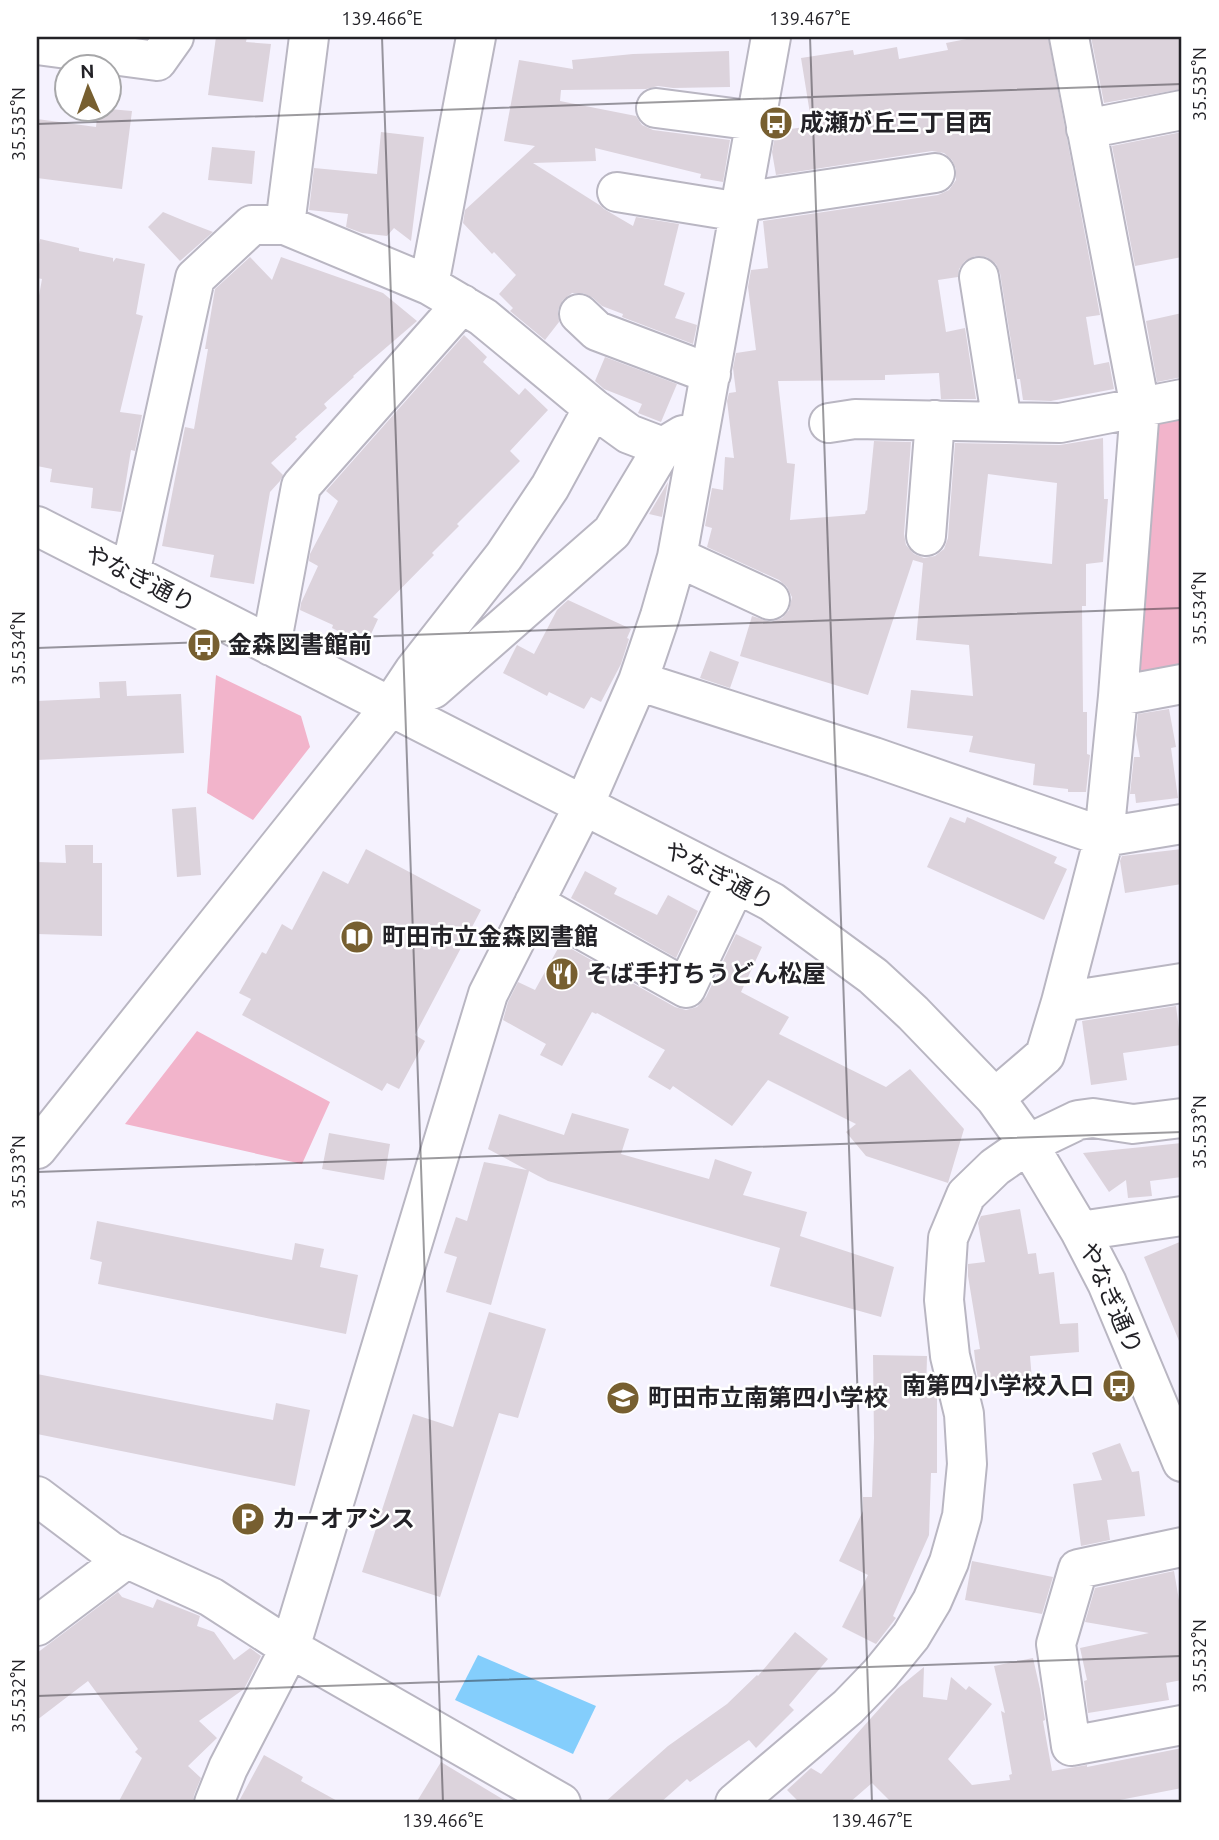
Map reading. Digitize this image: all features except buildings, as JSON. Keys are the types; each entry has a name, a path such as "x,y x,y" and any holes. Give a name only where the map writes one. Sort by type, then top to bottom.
{"street":[{"path":"37,45 157,61 174,37"},
{"path":"285,225 309,37"},
{"path":"429,285 476,37"},
{"path":"995,1098 1045,1055 1104,837 1118,696 1140,407 1069,37"},
{"path":"214,1803 228,1768 290,1648 488,994 584,805 638,681 660,616 677,557 756,121 776,38"},
{"path":"656,108 756,121"},
{"path":"1086,129 1182,110"},
{"path":"617,192 741,207 935,173"},
{"path":"130,574 195,278 251,225 285,225 429,285 483,317 593,408 629,434 663,447"},
{"path":"979,277 1002,422"},
{"path":"271,646 301,486 462,304"},
{"path":"579,314 597,331 711,374"},
{"path":"828,423 855,419 1060,424 1182,399"},
{"path":"37,1149 390,707 414,671 504,556 550,487 593,408"},
{"path":"926,536 935,421"},
{"path":"390,707 433,689 612,532 663,447 702,423"},
{"name":"やなぎ通り","path":"37,526 772,902 873,976 913,1013 995,1098 1028,1144 1080,1231 1107,1283 1182,1462"},
{"path":"504,556 555,583"},
{"path":"677,557 770,600"},
{"path":"638,681 874,757 1104,837 1182,824"},
{"path":"1118,696 1182,684"},
{"path":"534,903 686,988 736,883"},
{"path":"1061,1002 1182,983"},
{"path":"735,1803 848,1707 880,1674 911,1636 932,1601 949,1562 962,1516 967,1464 964,1415 950,1356 943,1300 948,1238 966,1195 995,1167 1028,1144 1078,1120 1093,1118 1133,1124 1182,1118"},
{"path":"1080,1231 1182,1216"},
{"path":"40,1503 110,1551 211,1597 290,1648 561,1803"},
{"path":"1182,1547 1078,1569 1056,1644 1071,1746 1182,1725"},
{"path":"37,1626 126,1559"}],"shaded area":[{"path":"1182,413 1182,669 1143,677 1131,668 1149,431 1164,417"},
{"path":"216,675 301,716 310,747 253,820 207,793"},
{"path":"197,1031 330,1102 302,1164 125,1124"}],"water":[{"path":"478,1655 596,1706 573,1754 455,1700"}],"place":[{"name":"成瀬が丘三丁目西","path":"776,123"},
{"name":"金森図書館前","path":"204,645"},
{"name":"町田市立金森図書館","path":"357,937"},
{"name":"そば手打ちうどん松屋","path":"562,974"},
{"name":"南第四小学校入口","path":"1119,1386"},
{"name":"町田市立南第四小学校","path":"623,1398"},
{"name":"カーオアシス","path":"248,1519"}]}
